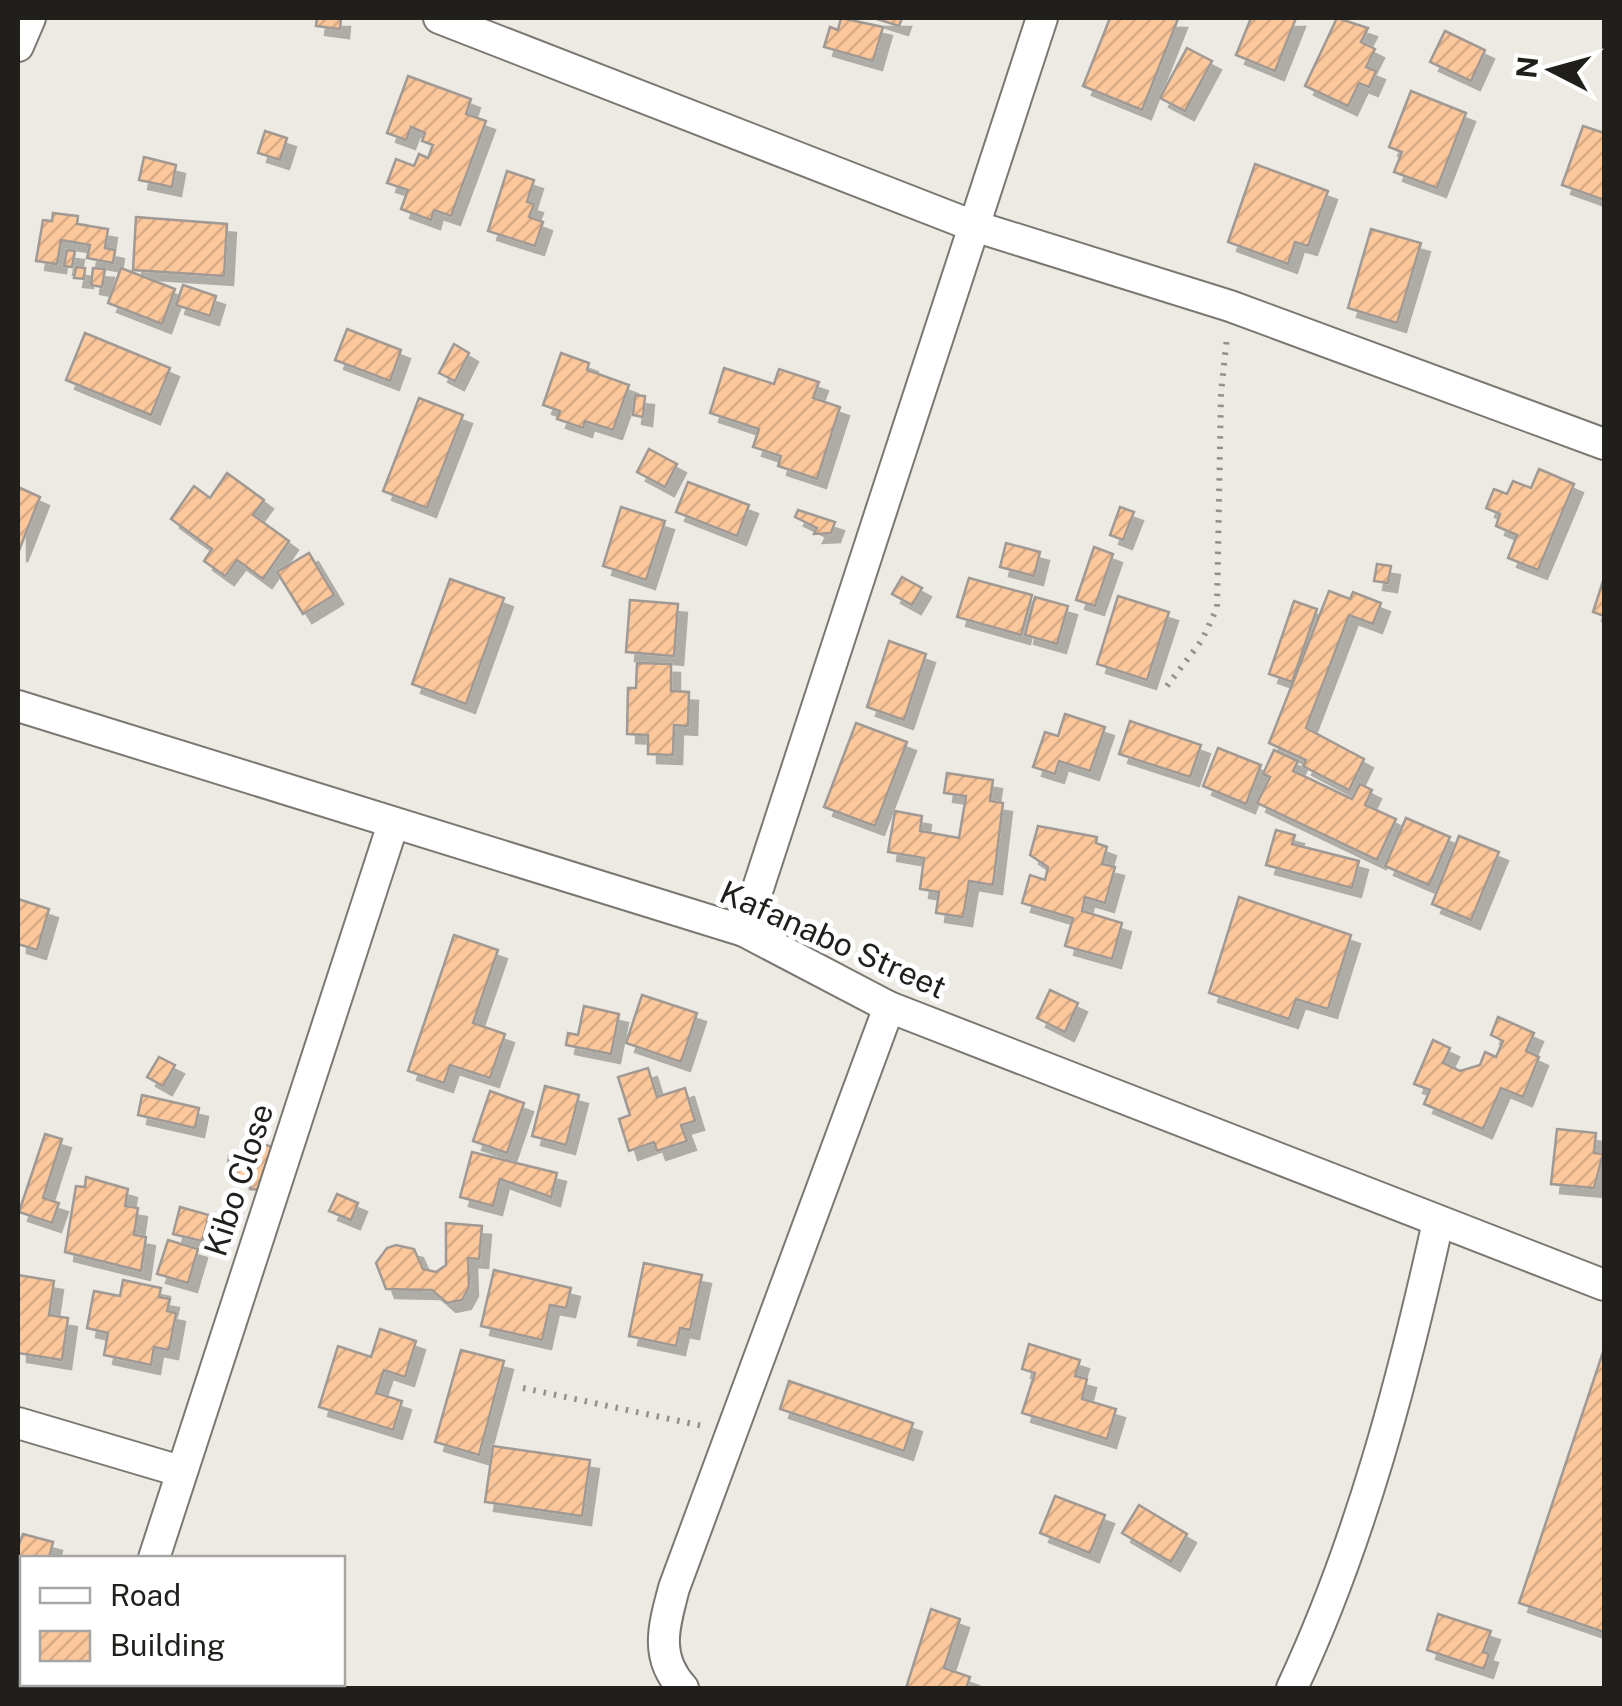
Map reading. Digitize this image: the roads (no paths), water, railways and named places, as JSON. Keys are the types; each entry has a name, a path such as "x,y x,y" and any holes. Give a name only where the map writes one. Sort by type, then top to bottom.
{"street":[{"path":"18,46 30,18"},
{"path":"439,18 971,225 1230,306 1604,444"},
{"path":"744,931 971,225 1042,18"},
{"name":"Kafanabo Street","path":"18,706 744,931 888,1007 1604,1285"},
{"name":"Kibo Close","path":"155,1556 392,824"},
{"path":"684,1688 663,1658 663,1629 728,1432 888,1007"},
{"path":"1292,1688 1326,1609 1384,1436 1438,1222"},
{"path":"18,1422 180,1471"}]}
